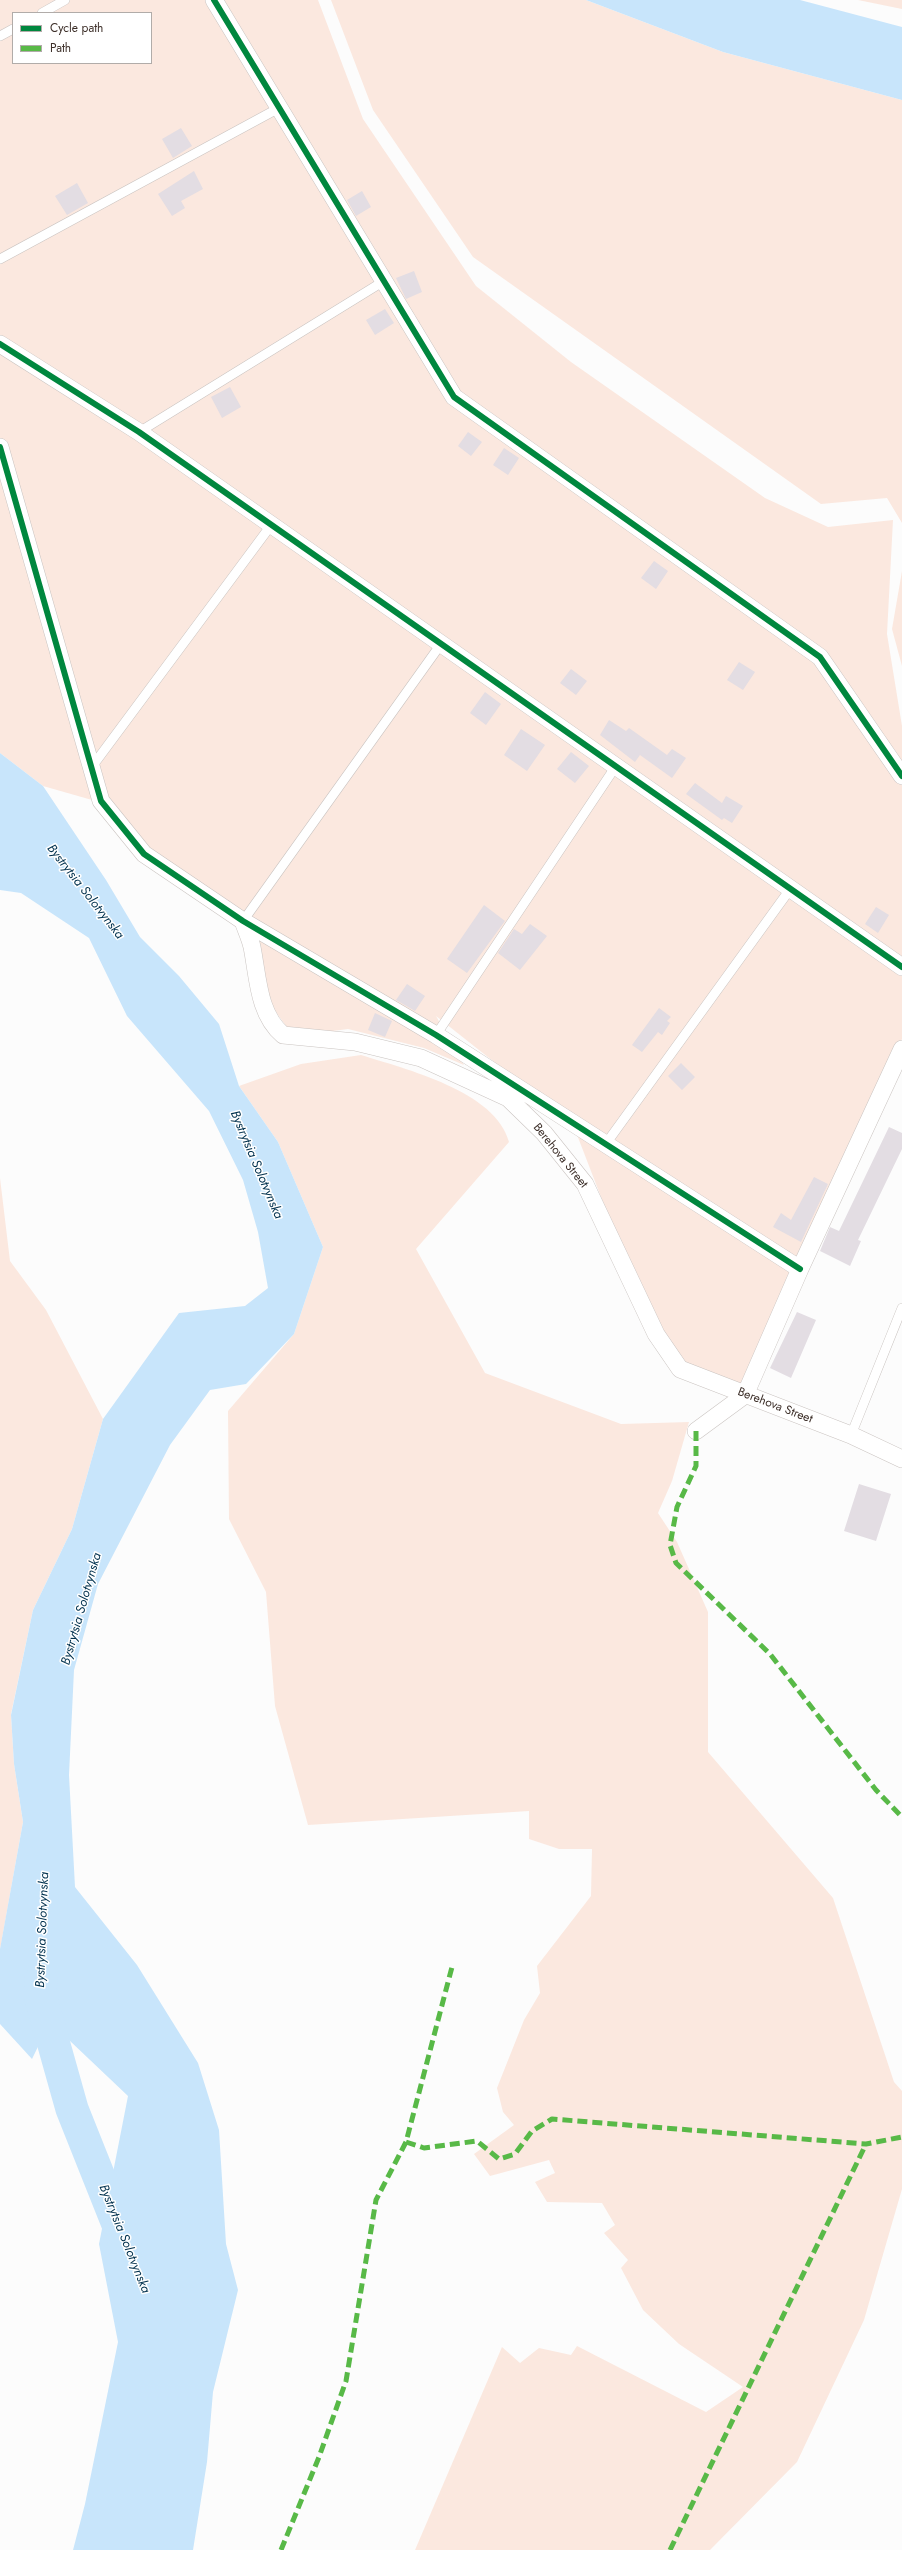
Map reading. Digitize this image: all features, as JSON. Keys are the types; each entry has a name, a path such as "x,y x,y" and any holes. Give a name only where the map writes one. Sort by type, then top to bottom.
{"street":[{"path":"214,0 454,397 820,657 902,776"},
{"path":"0,344 139,432 902,967"},
{"path":"0,447 101,801 144,854 243,921 436,1035 800,1269"},
{"name":"Berehova Street","path":"243,921 252,946 261,996 269,1018 276,1029 284,1035 355,1042 421,1058 508,1098 544,1133 585,1184 656,1334 680,1369 851,1435 902,1459"},
{"path":"696,1431 745,1395 800,1269 902,1049"}],"lane":[{"path":"44,12 66,0"},
{"path":"0,36 12,30"},
{"path":"0,259 279,108"},
{"path":"139,432 384,281"},
{"path":"91,768 272,524"},
{"path":"243,921 441,644"},
{"path":"436,1035 616,766"},
{"path":"605,1145 791,888"},
{"path":"851,1435 902,1308"}],"shaded area":[{"path":"0,0 318,0 363,119 476,286 571,362 765,498 828,527 893,520 887,634 902,726 902,1039 855,1147 740,1390 681,1366 611,1223 569,1114 503,1069 436,1016 464,1065 424,1048 348,1029 318,1033 288,1029 266,998 255,943 260,925 156,860 106,804 43,786 0,753"},
{"path":"331,0 586,0 723,52 902,100 902,523 887,498 821,504 473,257 373,110"},
{"path":"858,0 902,0 902,9"},
{"path":"902,571 902,666 892,629"},
{"path":"361,1055 424,1075 468,1096 487,1109 501,1124 509,1142 416,1249 485,1373 621,1424 689,1422 672,1481 658,1513 677,1542 708,1612 708,1752 833,1898 894,2082 902,2091 902,2189 864,2320 797,2462 710,2550 415,2550 502,2347 520,2363 539,2348 571,2355 577,2346 706,2412 743,2387 679,2344 643,2310 621,2268 628,2260 604,2233 615,2225 602,2203 547,2202 535,2182 555,2173 549,2160 490,2176 474,2154 514,2125 503,2112 497,2088 524,2020 540,1993 537,1966 591,1896 592,1849 559,1849 529,1839 529,1811 308,1825 275,1706 266,1592 229,1519 228,1411 294,1334 323,1247 278,1142 239,1086 301,1064"},
{"path":"0,1178 10,1261 46,1310 103,1419 72,1529 33,1610 11,1714 14,1764 23,1822 0,1950"}],"water":[{"path":"586,0 800,0 902,27 902,100 723,52"},
{"path":"0,753 43,786 106,880 140,937 179,976 219,1024 239,1086 278,1142 323,1247 294,1334 246,1384 210,1390 170,1445 98,1584 74,1670 69,1775 75,1887 137,1965 198,2063 219,2130 226,2244 238,2290 213,2392 207,2462 193,2550 73,2550 85,2504 118,2342 99,2244 128,2096 50,2022 32,2059 0,2024 0,1949 23,1822 14,1764 11,1715 33,1610 72,1529 103,1419 179,1313 245,1306 268,1288 258,1232 243,1180 209,1111 127,1016 89,938 21,893 0,890"}],"building":[{"path":"181,128 192,146 173,158 162,139"},
{"path":"194,171 203,189 181,201 185,208 172,216 158,194"},
{"path":"77,183 88,203 67,215 55,196"},
{"path":"362,191 371,207 356,216 347,200"},
{"path":"414,271 422,292 406,299 396,278"},
{"path":"385,309 394,323 375,335 366,320"},
{"path":"230,387 241,407 222,418 211,397"},
{"path":"468,432 482,442 471,456 458,446"},
{"path":"504,448 519,458 508,475 493,465"},
{"path":"654,561 668,571 656,589 641,578"},
{"path":"739,662 755,672 743,690 727,680"},
{"path":"571,669 587,681 576,695 560,683"},
{"path":"485,692 501,704 486,725 470,713"},
{"path":"609,720 626,731 629,728 667,755 672,749 686,758 672,778 640,755 635,762 600,735"},
{"path":"521,729 545,745 527,771 504,755"},
{"path":"571,752 589,766 575,783 557,769"},
{"path":"695,783 722,803 726,796 743,806 732,823 724,818 722,820 686,794"},
{"path":"484,905 505,921 467,973 447,959"},
{"path":"876,907 889,915 878,933 865,924"},
{"path":"530,924 547,936 520,970 498,953 514,929 522,934"},
{"path":"407,984 425,996 415,1011 396,1000"},
{"path":"659,1008 671,1017 667,1021 670,1023 662,1035 658,1032 642,1052 632,1045"},
{"path":"375,1013 392,1021 385,1037 368,1030"},
{"path":"681,1063 695,1077 682,1090 668,1076"},
{"path":"889,1127 902,1133 902,1149 858,1240 861,1241 850,1266 820,1251 830,1227 839,1231"},
{"path":"814,1177 828,1184 801,1242 773,1227 781,1213 791,1220"},
{"path":"797,1312 816,1320 791,1378 770,1368"},
{"path":"859,1484 891,1494 876,1541 844,1531"}],"waterway":[{"name":"Bystrytsia Solotvynska","path":"41,1980 40,1995 72,2109 125,2242"}],"marked path":[{"path":"696,1431 696,1466 677,1507 670,1545 676,1563 770,1654 876,1790 902,1817"},
{"path":"281,2550 319,2457 346,2381 376,2200 406,2142 452,1967"},
{"path":"406,2142 424,2148 477,2141 499,2159 515,2154 532,2131 552,2119 866,2144 902,2137"},
{"path":"670,2550 866,2144"}],"cycle path":[{"path":"214,0 454,397 820,657 902,776"},
{"path":"0,344 139,432 902,967"},
{"path":"0,447 101,801 144,854 243,921 436,1035 800,1269"}]}
